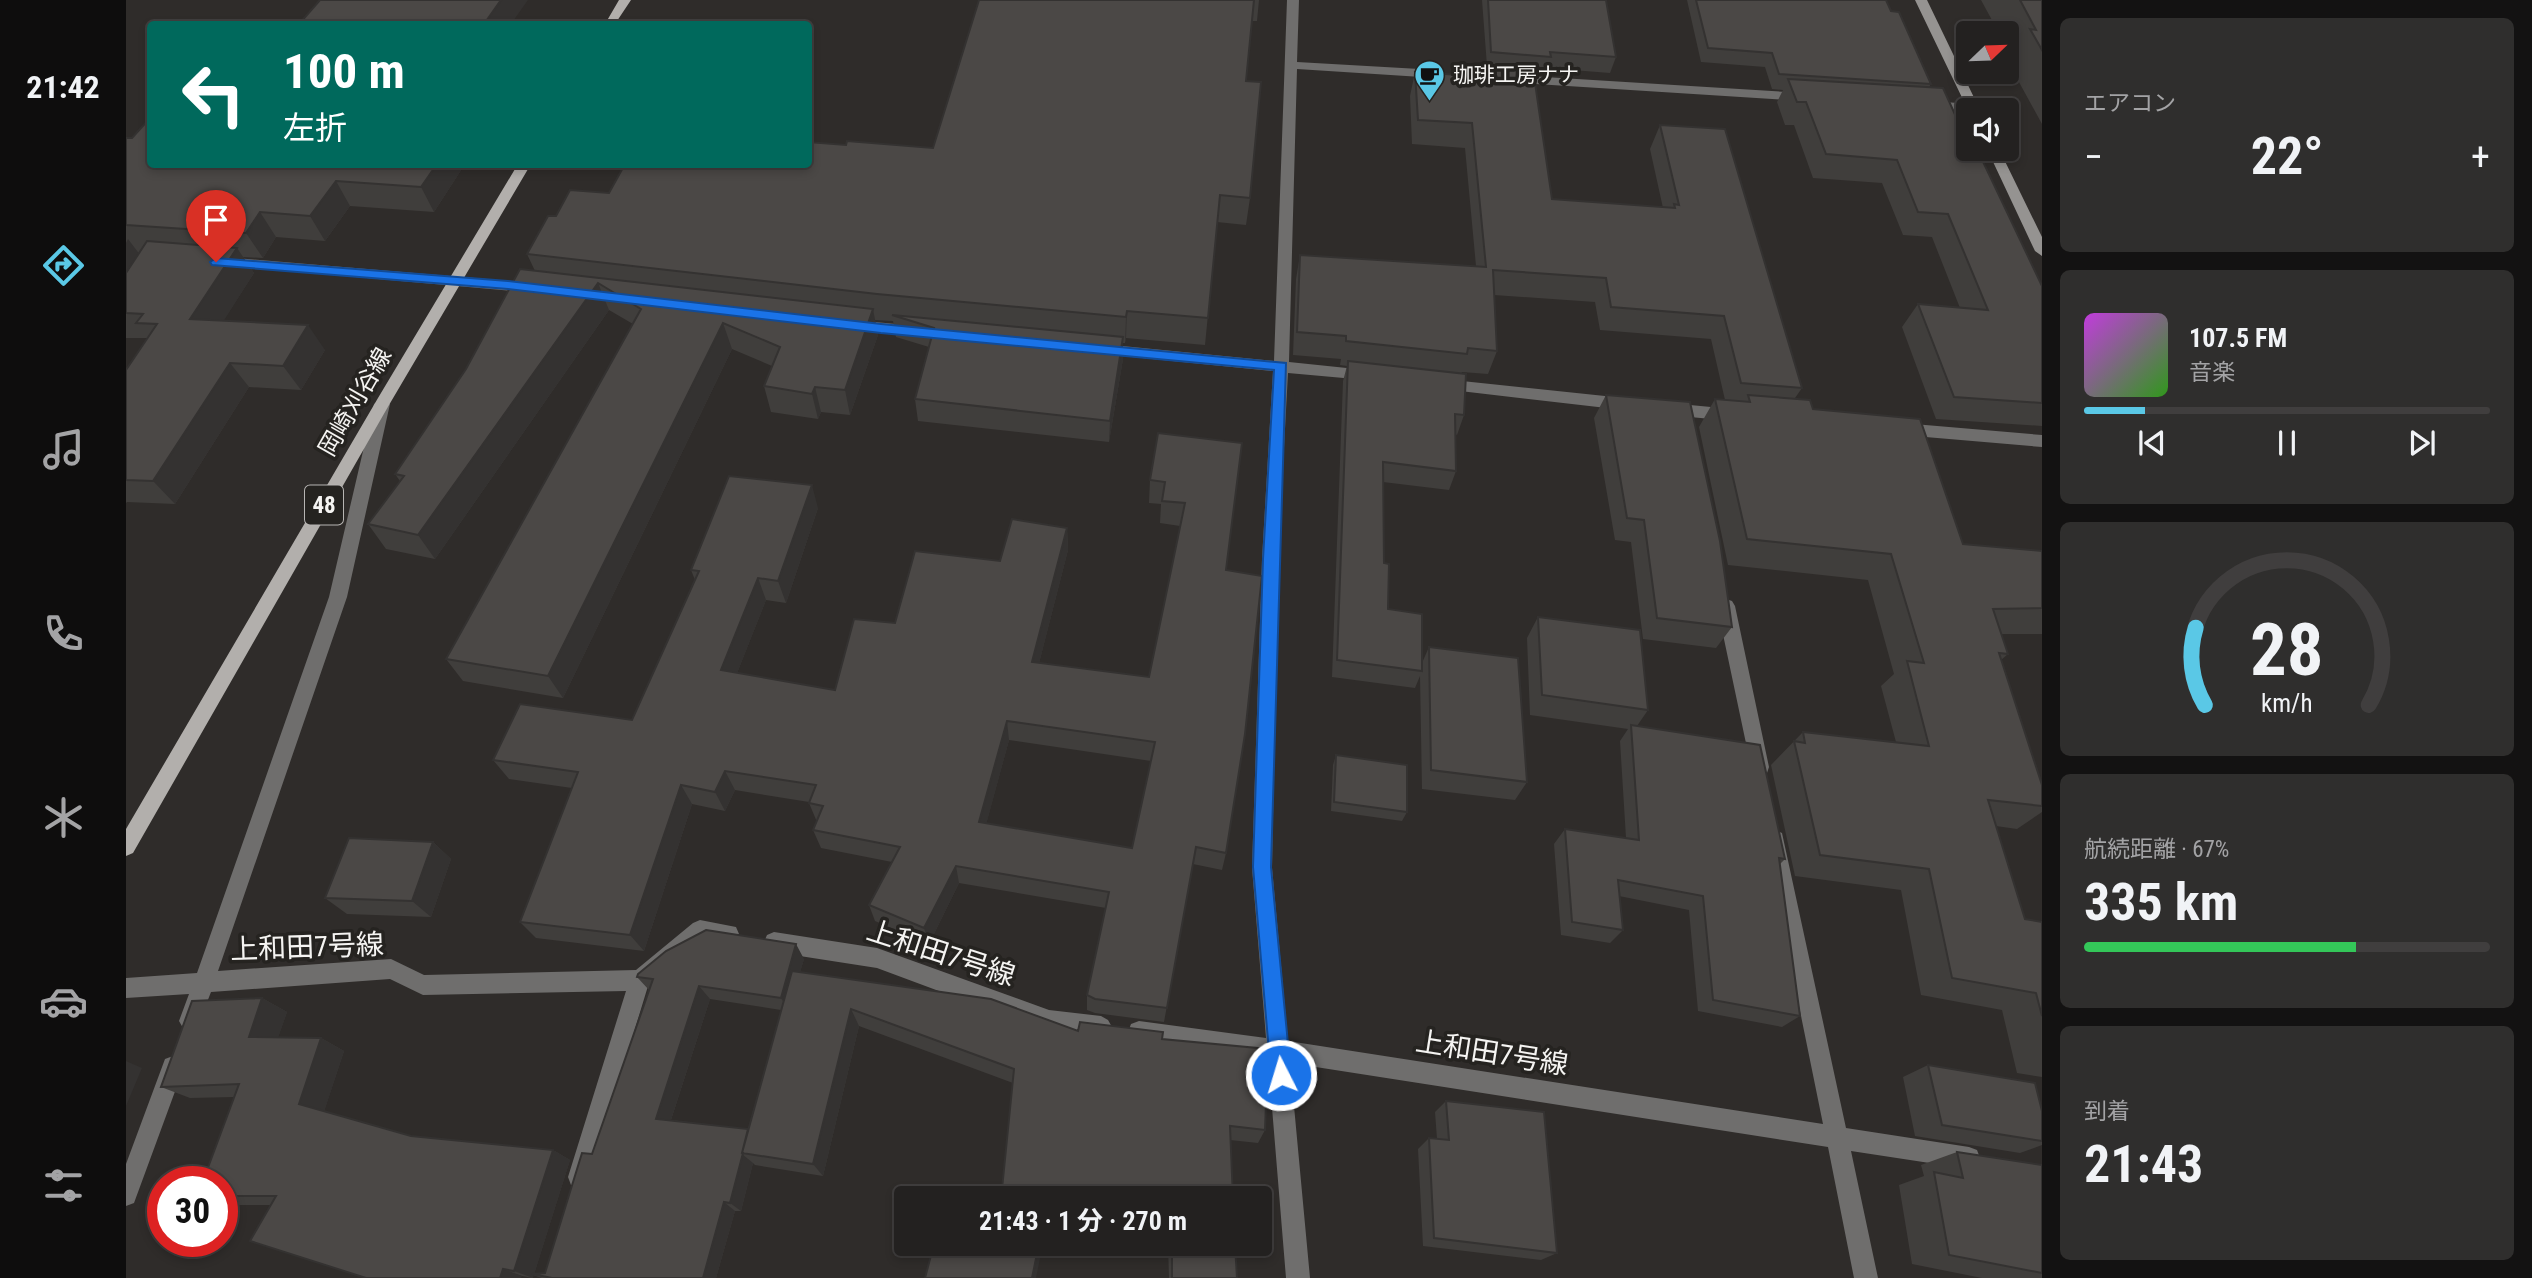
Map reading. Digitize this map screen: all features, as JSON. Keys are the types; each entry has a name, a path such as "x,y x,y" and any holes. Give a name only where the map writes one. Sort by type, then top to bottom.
{"main road":[{"path":"612,21 625,0"},
{"name":"岡崎刈谷線","path":"126,848 383,402 523,168"}],"street":[{"path":"1293,0 1281,366 1270,572 1262,867 1298,1278"},
{"path":"1921,0 1969,98"},
{"path":"1290,65 1444,75"},
{"path":"1500,78 1821,98"},
{"path":"1919,104 1956,107"},
{"path":"1999,161 2042,251"},
{"path":"203,261 550,290"},
{"path":"839,323 936,333"},
{"path":"1088,348 1375,376"},
{"path":"1429,382 1652,407 1687,418 1754,416"},
{"path":"126,1195 205,981 338,597 383,402"},
{"path":"1891,428 2042,441"},
{"path":"1723,589 1762,780"},
{"path":"1771,821 1866,1278"},
{"name":"上和田7号線","path":"126,988 391,969 423,985 640,980 700,930 877,958 1049,1021 1278,1050 1987,1161"},
{"path":"571,1200 640,980"}],"building":[{"path":"320,0 501,0 486,21 302,21"},
{"path":"979,0 1254,0 1246,81 1261,82 1250,198 1220,195 1208,318 1127,311 1126,317 877,294 527,254 548,216 556,216 570,190 609,193 623,168 812,168 812,142 846,145 847,141 933,148"},
{"path":"1488,0 1606,0 1616,57 1550,52 1551,57 1491,52"},
{"path":"1696,0 1886,0 1891,11 1899,12 1931,84 1779,74 1772,53 1708,48"},
{"path":"2020,0 2042,0 2042,50 2030,29 2036,30"},
{"path":"1486,66 1533,69 1552,199 1675,208 1674,204 1679,205 1660,125 1725,129 1802,388 1741,383 1724,316 1611,307 1606,278 1493,270 1497,351 1468,348 1467,354 1346,341 1346,336 1297,332 1300,255 1486,267 1472,123 1418,120 1415,72 1488,77"},
{"path":"1788,79 1943,88 1956,117 1956,161 1983,161 2042,286 2042,403 1954,397 1918,304 1988,310 1948,214 1918,212 1897,160 1826,154 1806,102 1797,102"},
{"path":"147,121 147,168 434,168 421,187 336,181 310,216 260,212 246,233 126,225 126,138 132,138"},
{"path":"147,241 237,248 190,319 308,325 283,366 230,363 153,481 126,480 126,370 157,324 136,323 143,314 126,313 126,273"},
{"path":"520,269 873,309 845,390 815,387 812,394 764,386 780,347 723,323 548,676 446,659 641,309 598,283 418,535 368,524 404,476 395,474 466,369"},
{"path":"892,315 1123,337 1110,421 915,399 934,328"},
{"path":"1348,361 1466,374 1464,415 1455,414 1456,471 1383,462 1384,563 1389,564 1388,609 1422,614 1422,671 1337,660"},
{"path":"1606,395 1690,402 1720,541 1732,627 1657,618 1644,520 1627,518"},
{"path":"1748,395 1810,400 1813,409 1920,419 1963,544 2042,551 2042,608 1993,609 2008,654 1999,653 2042,785 2042,806 1988,800 2025,919 2042,922 2042,1016 2036,993 1952,978 1929,869 1820,855 1794,741 1805,743 1803,732 1929,746 1907,661 1924,663 1891,554 1747,539 1715,399 1750,402"},
{"path":"1158,433 1242,443 1226,570 1262,576 1245,734 1226,853 1196,847 1167,1008 1095,999 1087,995 1109,892 956,866 924,928 869,905 900,847 813,830 823,806 809,803 816,785 725,771 715,792 681,785 630,935 520,922 578,772 493,760 520,704 632,720 699,571 691,570 729,476 812,485 778,581 758,578 721,670 835,690 854,619 895,623 915,551 1000,561 1012,519 1067,528 1032,662 1149,677 1185,503 1162,501 1165,482 1150,480","holes":["1007,721 1155,742 1132,848 979,822"]},
{"path":"1538,617 1640,630 1648,710 1542,695"},
{"path":"1429,647 1518,658 1527,782 1431,770"},
{"path":"1631,725 1760,745 1785,859 1779,858 1800,1016 1713,1000 1703,896 1618,880 1623,930 1572,922 1565,829 1639,840"},
{"path":"1336,755 1407,765 1407,812 1334,802"},
{"path":"349,838 433,842 412,901 325,898"},
{"path":"706,930 796,944 781,998 699,986 656,1119 748,1129 730,1203 724,1202 703,1278 552,1278 532,1274 545,1273 582,1153 592,1154 653,979 637,977 638,974 666,951"},
{"path":"792,971 991,999 1078,1031 1080,1022 1163,1032 1162,1039 1268,1049 1265,1130 1230,1126 1232,1186 1002,1186 1014,1069 851,1009 813,1164 742,1153"},
{"path":"262,998 249,1037 321,1038 299,1104 411,1136 553,1150 514,1271 503,1269 500,1278 366,1278 250,1241 276,1196 238,1196 238,1166 209,1166 239,1084 161,1087 192,1001"},
{"path":"1928,1065 2035,1083 2042,1111 2042,1141 1942,1125"},
{"path":"1446,1101 1544,1112 1557,1253 1434,1238 1429,1138 1449,1140"},
{"path":"1957,1152 2042,1165 2042,1273 1949,1255 1934,1172 1963,1178"},
{"path":"931,1256 1037,1256 1032,1278 925,1278"},
{"path":"1172,1256 1236,1256 1237,1278 1172,1278"}],"place":[{"name":"珈琲工房ナナ","path":"1430,102"}],"route":[{"path":"216,262 508,285 881,328 1281,366 1270,559 1262,867 1281,1075"}]}
